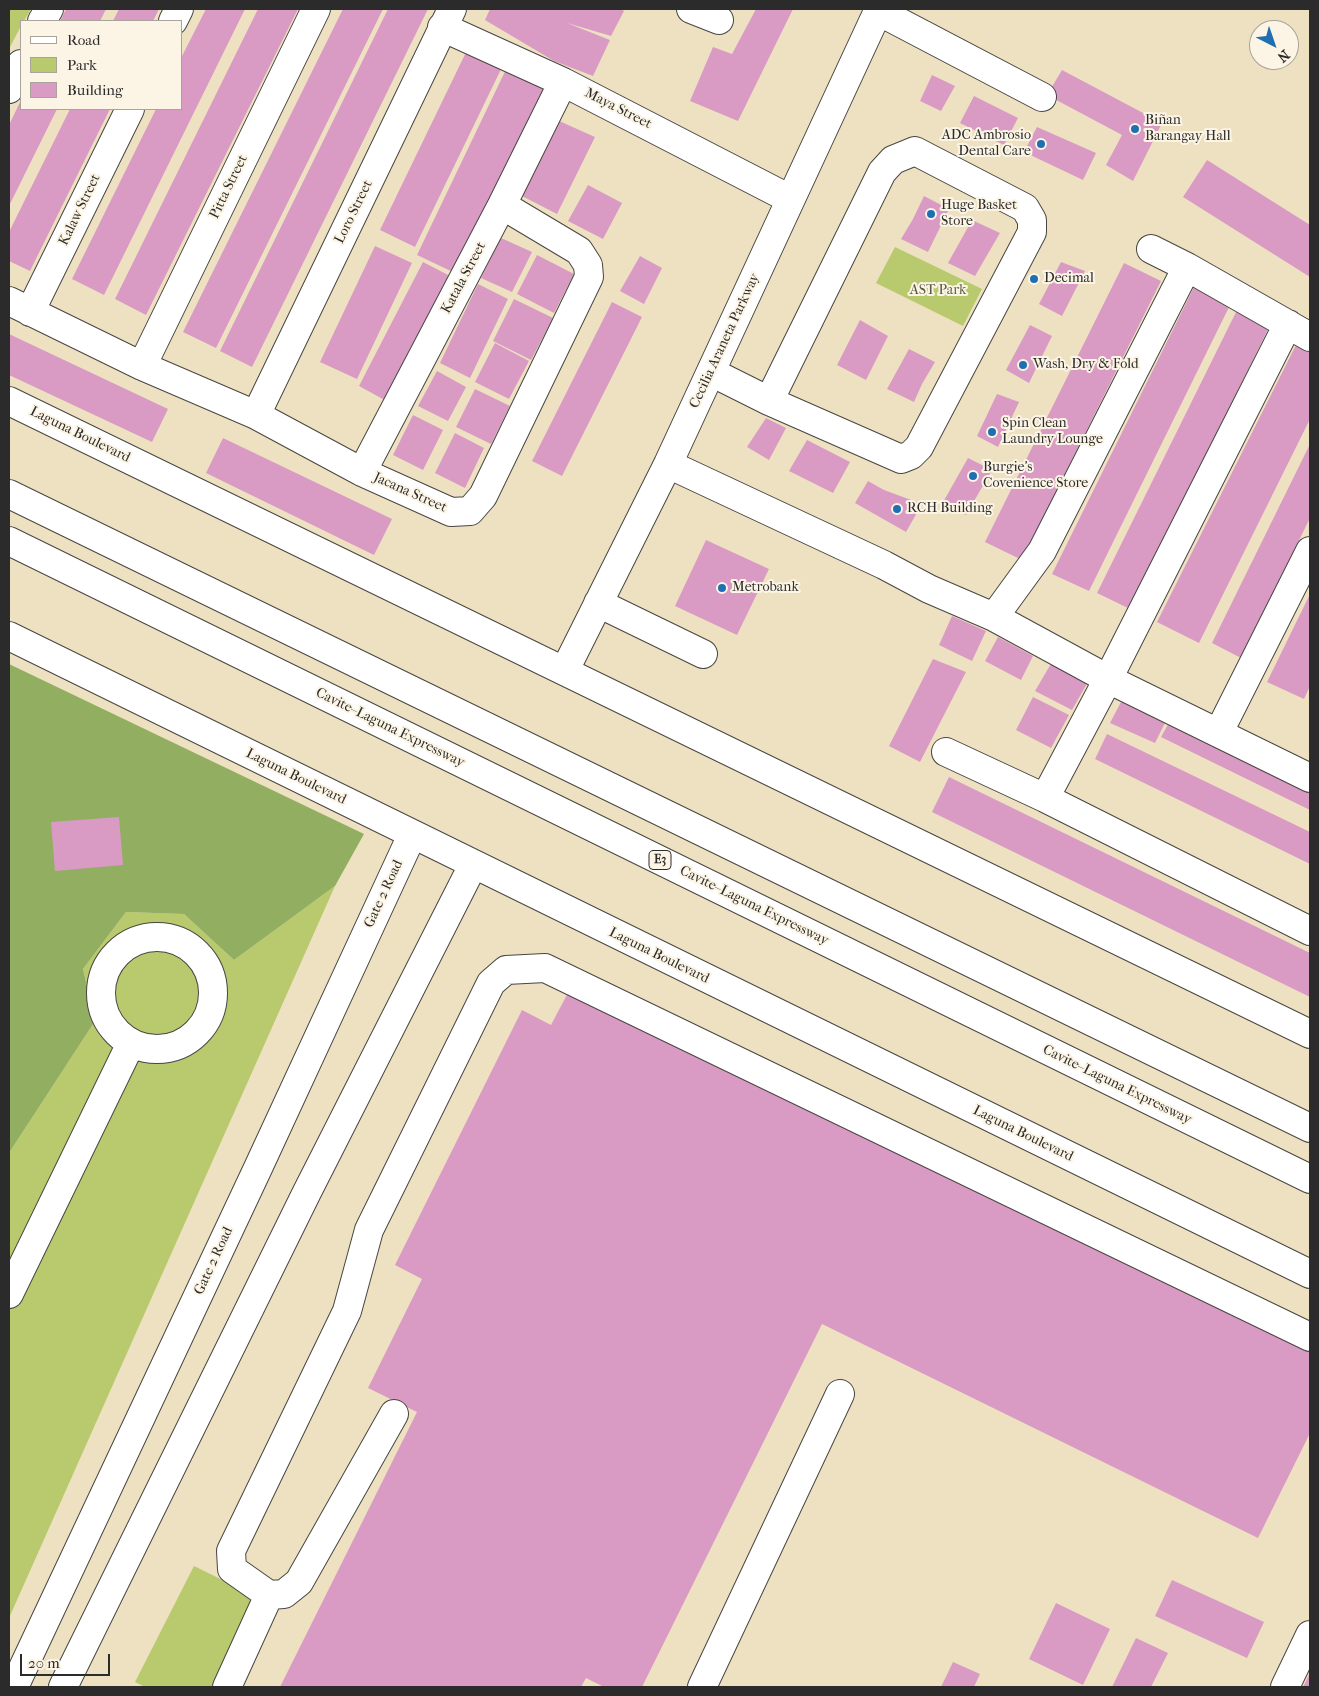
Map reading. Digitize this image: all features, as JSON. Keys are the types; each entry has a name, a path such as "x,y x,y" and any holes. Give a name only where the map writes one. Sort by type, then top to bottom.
{"main road":[{"path":"43,20 49,9"},
{"name":"Pitta Street","path":"142,366 316,9"},
{"path":"691,9 719,20"},
{"path":"878,10 1042,97"},
{"name":"Cecilia Araneta Parkway","path":"564,670 668,464 878,10"},
{"name":"Maya Street","path":"447,18 563,82 790,199"},
{"name":"Loro Street","path":"256,415 447,18"},
{"path":"9,88 20,66"},
{"name":"Katala Street","path":"362,472 502,205 563,82"},
{"name":"Kalaw Street","path":"19,306 129,110"},
{"path":"711,372 769,401 901,459 912,455 919,447 1032,232 1032,220 1025,208 915,151 893,160 882,172 769,401"},
{"name":"Jacana Street","path":"19,306 142,366 256,415 362,472 452,512 470,511 483,496 589,277 588,265 579,252 502,205"},
{"path":"1045,798 1299,330 1151,249"},
{"path":"994,617 1042,551 1187,267"},
{"name":"Laguna Boulevard","path":"9,401 1310,1034"},
{"path":"668,464 884,565 929,589 994,617 1108,679 1310,778"},
{"path":"9,494 1310,1128"},
{"name":"Cavite–Laguna Expressway","path":"9,541 1310,1179"},
{"path":"1219,732 1310,550"},
{"path":"598,603 703,654"},
{"name":"Laguna Boulevard","path":"9,636 1310,1274"},
{"path":"946,752 1045,798 1310,931"},
{"name":"Gate 2 Road","path":"14,1687 412,835"},
{"path":"63,1687 307,1192 473,865"},
{"path":"158,936 175,939 190,947 200,957 208,970 212,985 212,1000 208,1015 200,1028 189,1038 176,1045 146,1048 131,1043 118,1033 107,1020 100,988 105,971 114,957 126,945 142,938 158,936"},
{"path":"394,1414 299,1582 284,1594 269,1595 232,1569 231,1551 347,1311 369,1230 491,984 506,970 545,968 1310,1337"},
{"path":"9,1294 131,1043"},
{"path":"702,1687 840,1394"},
{"path":"228,1687 269,1595"},
{"path":"1285,1687 1310,1635"}],"green space":[{"path":"9,9 31,9 25,20 20,20 20,28 9,49"},
{"name":"AST Park","path":"895,247 982,289 963,326 876,283"},
{"path":"9,664 364,834 335,886 234,960 184,914 126,912 83,969 95,1021 9,1153"},
{"path":"335,886 9,1618 9,1153 95,1021 83,969 126,912 184,914 234,960"},
{"path":"194,1566 259,1598 214,1687 145,1687 135,1682"}],"building":[{"path":"66,9 106,9 100,20 60,20"},
{"path":"119,9 159,9 154,20 114,20"},
{"path":"206,9 245,9 104,295 72,279 156,110 182,110 182,56"},
{"path":"258,9 298,9 146,315 115,299"},
{"path":"343,9 383,9 216,348 183,332"},
{"path":"388,9 428,9 252,367 220,351"},
{"path":"490,9 620,9 624,11 611,36 567,23 610,40 593,76 554,61 485,20"},
{"path":"756,9 793,9 738,121 690,101 713,47 732,54"},
{"path":"470,44 505,61 415,247 380,230"},
{"path":"510,61 549,79 455,273 417,255"},
{"name":"Biñan Barangay Hall","path":"1062,70 1162,123 1133,181 1106,165 1122,135 1047,95"},
{"path":"932,75 955,86 941,111 920,101"},
{"path":"974,96 1018,118 1004,145 960,123"},
{"path":"20,102 20,110 57,110 9,206 9,125"},
{"path":"70,110 110,110 30,271 9,261 9,232"},
{"path":"557,120 595,137 557,214 522,196 541,159"},
{"path":"1037,127 1096,153 1083,180 1024,152"},
{"path":"1207,160 1310,225 1310,277 1183,197"},
{"path":"588,185 622,203 603,239 568,221"},
{"path":"924,196 949,209 928,252 901,239"},
{"path":"972,220 1000,233 975,276 948,263"},
{"path":"501,238 532,252 512,292 481,278"},
{"path":"375,246 412,263 357,379 320,362"},
{"path":"537,255 574,274 554,313 517,294"},
{"path":"640,256 662,268 644,304 620,291"},
{"path":"423,262 454,278 390,403 359,386"},
{"path":"1061,262 1085,271 1062,316 1039,304"},
{"path":"1124,263 1161,281 1022,560 985,542"},
{"path":"1198,279 1234,297 1089,591 1052,574"},
{"path":"478,284 508,299 470,378 440,363"},
{"path":"514,299 553,318 531,360 493,341"},
{"path":"612,302 642,317 562,476 532,461"},
{"path":"1239,306 1272,321 1130,609 1097,593"},
{"path":"860,320 888,336 866,380 837,365"},
{"path":"1030,325 1052,336 1029,383 1006,370"},
{"path":"9,334 168,409 152,442 9,375"},
{"path":"1298,341 1310,347 1310,419 1199,643 1157,622"},
{"path":"495,343 529,361 509,399 475,382"},
{"path":"909,349 935,362 914,402 887,389"},
{"path":"437,371 466,387 448,421 418,406"},
{"path":"475,389 510,406 491,444 456,427"},
{"path":"997,394 1019,402 998,447 977,436"},
{"path":"413,415 443,430 423,470 393,455"},
{"path":"766,418 786,428 769,460 747,447"},
{"path":"455,433 484,448 465,488 435,473"},
{"path":"223,438 392,519 374,555 206,473"},
{"path":"807,440 850,462 833,493 789,471"},
{"path":"1310,444 1310,518 1241,658 1212,643"},
{"path":"968,458 992,470 966,515 942,504"},
{"name":"RCH Building","path":"868,481 884,490 922,504 906,532 855,503"},
{"name":"Metrobank","path":"706,540 769,569 737,635 675,606"},
{"path":"1310,594 1310,686 1304,699 1267,682"},
{"path":"952,616 986,631 972,661 939,645"},
{"path":"998,637 1033,656 1021,680 985,661"},
{"path":"933,659 966,672 920,762 889,746"},
{"path":"1052,662 1089,680 1072,710 1035,691"},
{"path":"1033,697 1069,715 1051,748 1016,730"},
{"path":"1122,700 1166,721 1155,743 1110,723"},
{"path":"1172,717 1310,781 1310,810 1161,737"},
{"path":"1107,734 1310,832 1310,864 1095,759"},
{"path":"949,777 1310,953 1310,997 932,812"},
{"path":"119,817 123,865 55,871 51,822"},
{"path":"571,987 1310,1351 1310,1433 1258,1538 822,1324 642,1687 604,1687 586,1678 581,1687 280,1687 417,1412 368,1388 422,1279 395,1265 522,1010 551,1025"},
{"path":"1172,1580 1264,1622 1247,1658 1155,1616"},
{"path":"1056,1603 1110,1629 1083,1685 1029,1659"},
{"path":"1136,1638 1168,1653 1151,1687 1112,1687"},
{"path":"953,1662 980,1674 974,1687 941,1687"},
{"path":"1310,1673 1310,1687 1303,1687"}],"place":[{"name":"Biñan Barangay Hall","path":"1135,129"},
{"name":"ADC Ambrosio Dental Care","path":"1041,144"},
{"name":"Huge Basket Store","path":"931,214"},
{"name":"Decimal","path":"1034,279"},
{"name":"Wash, Dry & Fold","path":"1023,365"},
{"name":"Spin Clean Laundry Lounge","path":"992,432"},
{"name":"Burgie's Covenience Store","path":"973,476"},
{"name":"RCH Building","path":"897,509"},
{"name":"Metrobank","path":"722,588"}]}
